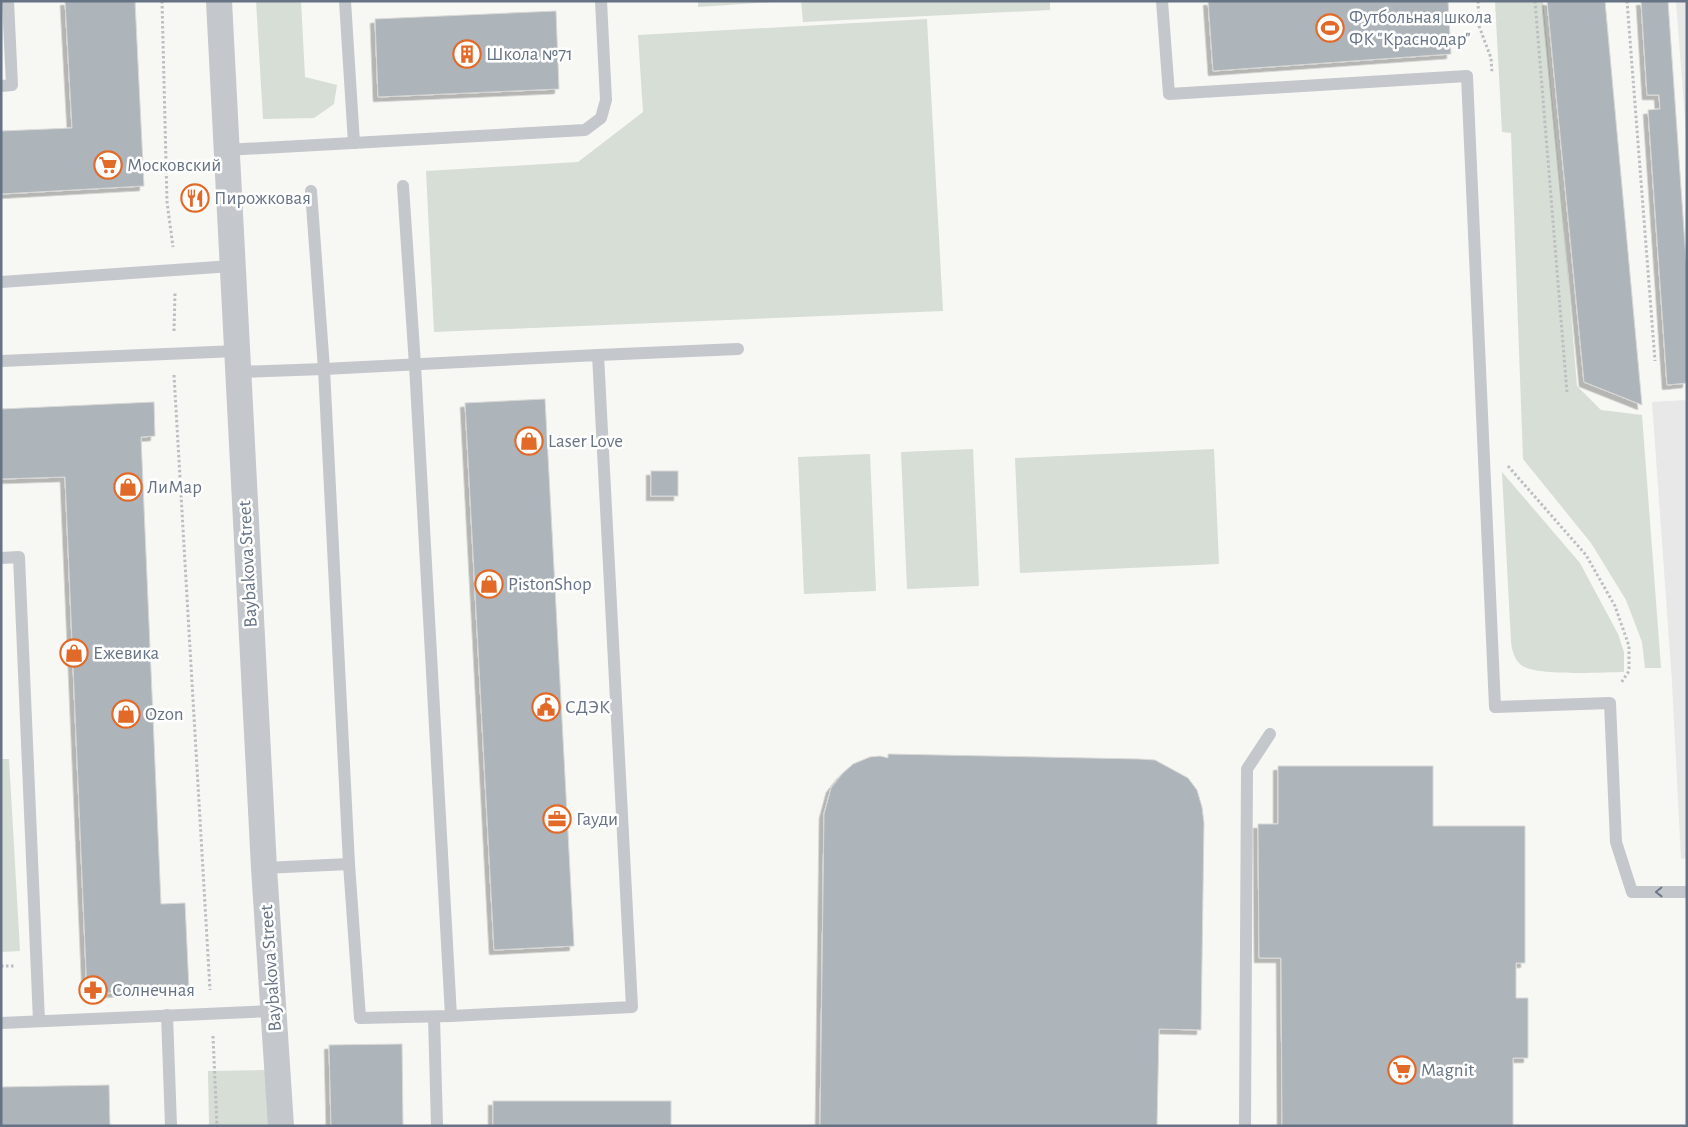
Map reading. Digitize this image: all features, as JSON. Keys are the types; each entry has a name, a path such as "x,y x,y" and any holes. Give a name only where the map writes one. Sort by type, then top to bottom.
{"street":[{"name":"Baybakova Street","path":"219,1 264,868 281,1126"}],"lane":[{"path":"1,86 12,86 8,1"},
{"path":"345,1 354,143"},
{"path":"226,150 586,130 601,118 606,100 601,1"},
{"path":"1162,1 1169,94 1468,76 1495,707 1610,704 1616,842 1632,892 1687,892"},
{"path":"403,186 415,365 451,1016"},
{"path":"311,191 324,369 349,864 360,1018 434,1017 632,1007 598,354"},
{"path":"1,282 232,266"},
{"path":"1,361 173,354 238,362 324,369 598,354 738,349"},
{"path":"1,558 19,557 39,1021"},
{"path":"1245,1126 1247,769 1270,734"},
{"path":"264,868 349,864"},
{"path":"1,1023 274,1011"},
{"path":"167,1015 170,1126"},
{"path":"434,1017 437,1126"}],"path":[{"path":"162,1 167,202 176,270 173,354 217,1126"},
{"path":"1478,1 1479,26 1491,58 1492,78"},
{"path":"1535,1 1567,393"},
{"path":"1627,1 1656,361"},
{"path":"1506,464 1586,556 1615,606 1629,646 1629,670 1610,704"}],"shaded area":[{"path":"256,1 301,1 305,77 337,85 334,104 314,118 263,119"},
{"path":"698,1 788,1 698,7"},
{"path":"801,1 1050,1 1050,10 803,22"},
{"path":"1495,1 1543,1 1577,386 1601,410 1642,415 1661,668 1645,668 1642,642 1626,600 1591,543 1523,459 1511,133 1502,132"},
{"path":"1676,1 1687,1 1687,147"},
{"path":"927,19 943,311 434,332 426,171 578,162 643,112 638,35"},
{"path":"1687,400 1687,858 1681,859 1672,682 1652,402"},
{"path":"973,449 979,586 907,589 901,452"},
{"path":"1214,449 1219,564 1020,573 1015,458"},
{"path":"870,454 876,591 804,594 798,457"},
{"path":"1502,472 1580,563 1618,634 1624,652 1624,672 1569,673 1538,671 1527,668 1516,659 1511,642"},
{"path":"1,759 9,759 20,951 1,952"},
{"path":"265,1070 269,1126 209,1126 208,1071"}],"building":[{"path":"65,1 135,1 144,186 1,194 1,131 72,128"},
{"name":"Футбольная школа ФК \"Краснодар\"","path":"1208,1 1448,1 1451,54 1213,71"},
{"path":"1547,1 1605,1 1642,405 1584,382"},
{"path":"1641,1 1668,1 1687,274 1687,383 1667,385 1648,110 1660,109 1659,95 1647,95"},
{"name":"Школа №71","path":"556,11 559,89 378,97 375,19"},
{"path":"545,399 574,946 494,950 465,403"},
{"path":"154,402 155,436 141,437 161,904 185,903 189,989 87,994 65,477 1,479 1,409"},
{"path":"651,471 678,471 678,496 651,496"},
{"path":"888,754 1155,760 1188,778 1197,790 1204,823 1201,1030 1159,1029 1157,1126 820,1126 824,814 831,788 842,774 853,764 870,757 880,756 888,758"},
{"path":"1278,766 1433,766 1433,826 1525,826 1525,963 1516,963 1516,998 1528,998 1528,1058 1513,1058 1513,1126 1282,1126 1281,958 1259,958 1258,824 1278,824"},
{"path":"402,1044 403,1126 331,1126 329,1045"},
{"path":"109,1085 110,1126 1,1126 1,1087"},
{"path":"493,1101 671,1101 671,1126 493,1126"}],"place":[{"name":"Футбольная школа ФК \"Краснодар\"","path":"1330,28"},
{"name":"Школа №71","path":"467,54"},
{"name":"Московский","path":"108,165"},
{"name":"Пирожковая","path":"195,198"},
{"name":"Laser Love","path":"529,441"},
{"name":"ЛиМар","path":"128,487"},
{"name":"PistonShop","path":"489,584"},
{"name":"Ежевика","path":"74,653"},
{"name":"СДЭК","path":"546,707"},
{"name":"Ozon","path":"126,714"},
{"name":"Гауди","path":"557,819"},
{"name":"Солнечная","path":"93,990"},
{"name":"Magnit","path":"1402,1070"}]}
